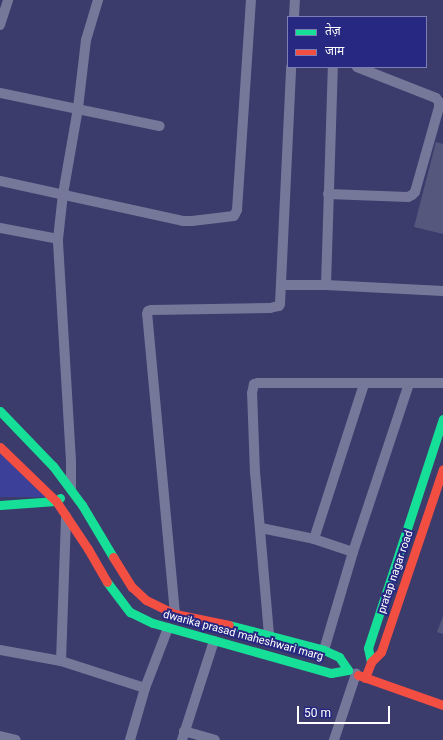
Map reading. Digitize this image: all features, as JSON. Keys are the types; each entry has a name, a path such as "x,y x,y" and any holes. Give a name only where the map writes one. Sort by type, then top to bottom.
{"street":[{"path":"0,25 8,0"},
{"path":"0,505 56,501 71,489 71,461 58,239 63,194 78,108 86,40 98,0"},
{"path":"0,181 183,220 192,221 231,217 236,214 251,0"},
{"path":"294,16 295,0"},
{"path":"175,614 147,314 148,311 151,310 277,307 280,304 291,68"},
{"path":"326,285 333,68"},
{"path":"328,194 408,197 412,195 415,192 439,107 439,102 436,98 360,68"},
{"path":"0,93 160,126"},
{"path":"0,228 58,239"},
{"path":"281,285 326,285 443,291"},
{"path":"269,635 261,528 255,473 252,393 254,384 443,383"},
{"path":"314,539 364,384"},
{"path":"324,650 353,552 410,384"},
{"name":"dwarika prasad maheshwari marg","path":"0,411 53,466 71,489 137,592 146,600 175,614 269,635 324,650 339,657 356,674"},
{"path":"371,662 368,648 443,419"},
{"name":"dwarika prasad maheshwari marg","path":"0,447 56,501 88,549 108,585 130,612 168,628 214,641 331,672 356,674"},
{"name":"pratap nagar road","path":"356,674 381,652 443,469"},
{"path":"61,661 66,516"},
{"path":"261,528 314,539 353,552"},
{"path":"130,740 145,688 168,628"},
{"path":"214,641 183,736 215,740"},
{"path":"0,650 61,661 145,688"},
{"path":"334,740 356,674 443,704"},
{"path":"0,736 16,740"}],"shaded area":[{"path":"0,453 46,497 0,497"}],"building":[{"path":"436,142 443,144 443,234 414,227"},
{"path":"443,616 443,634 437,632"}],"traffic: fast":[{"path":"0,411 53,466 82,505 113,557"},
{"path":"371,662 368,648 443,419"},
{"path":"0,505 56,501 60,498"},
{"path":"107,582 130,612 153,623 331,673 348,670"},
{"path":"229,625 324,650 339,657 348,670"}],"traffic: jam":[{"path":"0,447 56,501 88,549 107,582"},
{"path":"365,678 371,662 381,652 443,469"},
{"path":"113,557 132,587 146,600 175,614 229,625"},
{"path":"358,675 443,705"}]}
